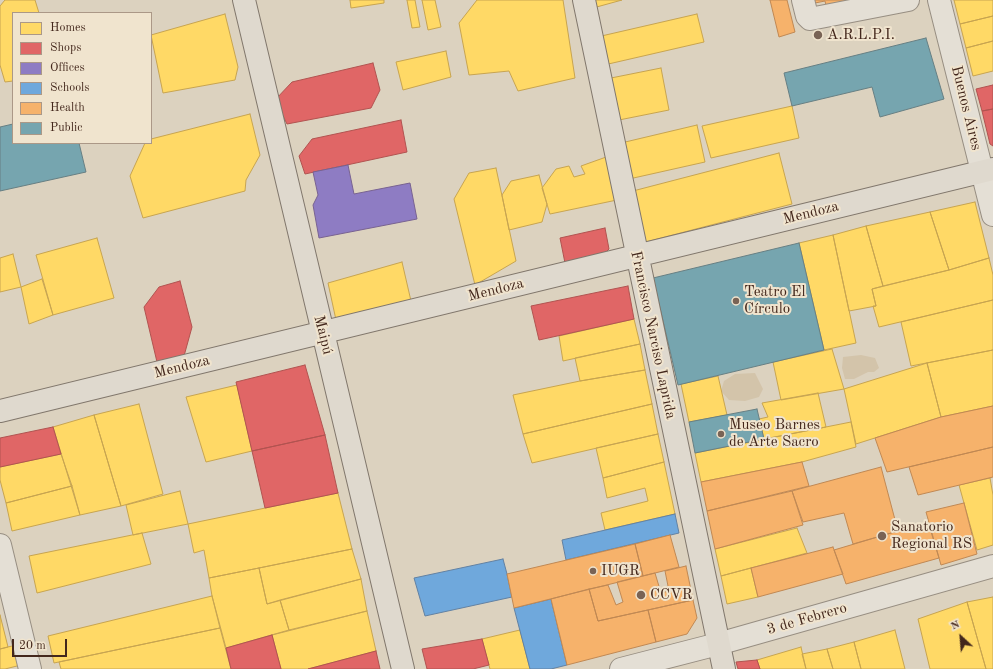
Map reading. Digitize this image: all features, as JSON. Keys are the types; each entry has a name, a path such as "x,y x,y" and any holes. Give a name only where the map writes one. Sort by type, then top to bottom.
{"main road":[{"name":"Maipú","path":"244,0 403,669"},
{"name":"Francisco Narciso Laprida","path":"584,0 724,669"},
{"name":"Mendoza","path":"0,412 988,170"}],"street":[{"path":"803,0 807,16 810,19 908,0"},
{"name":"Buenos Aires","path":"939,0 988,170 993,215"},
{"path":"0,545 30,669"},
{"name":"3 de Febrero","path":"621,669 718,644 993,566"}],"shaded area":[{"path":"861,355 875,358 879,368 874,372 868,372 854,379 845,379 842,368 843,357"},
{"path":"755,373 763,389 759,397 745,401 729,400 721,391 724,381 735,374"}],"building: Homes":[{"path":"5,0 35,0 39,12 12,12 12,81 5,82 0,65 0,6"},
{"path":"350,0 384,0 384,3 351,8"},
{"path":"407,0 415,0 420,27 412,28"},
{"path":"422,0 435,0 441,27 428,30"},
{"path":"477,0 563,0 575,78 518,91 509,71 469,75 459,23"},
{"path":"590,0 622,0 593,8"},
{"path":"954,0 993,0 993,16 960,24"},
{"path":"225,14 238,67 235,80 163,93 152,35"},
{"path":"697,14 704,42 604,65 597,37"},
{"path":"993,16 993,41 966,48 960,24"},
{"path":"993,41 993,71 973,76 966,48"},
{"path":"446,51 451,77 403,90 396,62"},
{"path":"661,68 669,110 614,121 606,79"},
{"path":"792,106 799,138 711,158 702,126"},
{"path":"250,114 260,155 246,180 245,191 143,218 130,176 145,144 152,144 152,139"},
{"path":"697,125 705,162 629,179 621,143"},
{"path":"779,153 792,204 642,243 629,192"},
{"path":"609,156 617,200 550,214 542,188 556,169 569,166 574,177 585,174 581,166"},
{"path":"496,168 516,261 475,285 454,199 469,173"},
{"path":"539,175 547,204 542,222 509,230 502,195 511,181"},
{"path":"975,202 989,258 949,270 930,212"},
{"path":"930,212 949,270 883,286 866,226"},
{"path":"866,226 883,286 872,289 876,306 849,311 833,235"},
{"path":"833,235 856,343 824,350 799,243"},
{"path":"97,238 114,298 53,315 36,255"},
{"path":"13,254 21,287 0,292 0,258"},
{"path":"989,258 993,275 993,300 879,327 873,306 876,306 872,289 949,270"},
{"path":"402,262 411,301 336,320 328,283"},
{"path":"42,279 53,315 29,324 21,287"},
{"path":"993,300 993,350 911,366 901,322"},
{"path":"634,319 640,344 563,361 559,336"},
{"path":"640,344 645,370 580,381 575,358"},
{"path":"832,349 844,389 781,400 773,362"},
{"path":"993,350 993,406 941,417 927,363"},
{"path":"927,363 941,417 856,444 844,389"},
{"path":"645,370 652,404 523,434 513,395 580,381"},
{"path":"718,376 727,415 689,422 681,384"},
{"path":"237,385 252,451 206,462 186,397"},
{"path":"818,393 826,427 764,439 759,419 768,417 762,403"},
{"path":"139,404 163,494 121,506 94,415"},
{"path":"652,404 658,434 532,463 523,434"},
{"path":"94,415 121,506 80,515 53,427"},
{"path":"851,422 856,447 802,462 701,482 695,453"},
{"path":"658,434 664,462 603,478 596,448"},
{"path":"61,454 72,486 6,503 0,480 0,467"},
{"path":"664,462 675,514 605,530 601,513 648,501 645,488 607,498 603,478"},
{"path":"990,478 993,495 993,545 977,550 959,485"},
{"path":"72,486 80,515 12,531 6,503"},
{"path":"180,491 188,524 133,535 126,505"},
{"path":"338,493 352,549 209,578 204,550 194,553 188,524"},
{"path":"797,528 807,553 721,576 715,549"},
{"path":"142,533 151,564 37,593 29,556"},
{"path":"352,549 361,579 267,604 259,568"},
{"path":"259,568 267,604 280,600 289,630 226,648 212,596 209,578"},
{"path":"751,568 758,597 727,604 721,576"},
{"path":"361,579 367,611 289,630 280,600"},
{"path":"212,596 220,628 54,663 48,636"},
{"path":"993,597 993,669 986,669 967,602"},
{"path":"967,602 986,669 930,669 918,619"},
{"path":"367,611 376,651 308,669 281,669 272,635"},
{"path":"0,615 8,647 0,649"},
{"path":"220,628 231,669 61,669 59,662"},
{"path":"520,630 530,669 490,669 482,639"},
{"path":"895,630 905,669 861,669 854,642"},
{"path":"854,642 861,669 833,669 827,649"},
{"path":"16,645 21,665 0,669 0,649"},
{"path":"801,647 806,669 760,669 757,660"},
{"path":"827,649 833,669 806,669 802,654"}],"building: Shops":[{"path":"373,63 380,90 371,108 287,124 275,100 292,82"},
{"path":"993,85 993,109 982,111 976,89"},
{"path":"993,109 993,146 990,144 982,111"},
{"path":"401,120 407,152 305,174 299,156 312,139"},
{"path":"605,228 609,249 604,254 565,263 560,238"},
{"path":"180,281 192,327 184,356 157,362 144,307 159,287"},
{"path":"628,286 634,319 539,340 531,306"},
{"path":"305,365 325,435 252,451 236,382"},
{"path":"53,427 61,454 0,467 0,438"},
{"path":"325,435 338,493 265,508 252,451"},
{"path":"272,635 281,669 231,669 226,648"},
{"path":"482,639 489,665 473,669 427,669 422,649"},
{"path":"376,651 380,669 308,669"},
{"path":"757,660 760,669 738,669 736,662"}],"building: Offices":[{"path":"348,165 354,194 410,183 417,219 319,238 313,205 318,195 313,172"}],"building: Schools":[{"path":"675,514 679,533 566,560 562,540"},
{"path":"503,559 512,597 425,616 414,578"},
{"path":"551,599 567,665 551,669 530,669 514,608"}],"building: Health":[{"path":"770,0 787,0 795,32 779,37"},
{"path":"814,0 883,0 828,14 825,1 815,3"},
{"path":"993,406 993,447 887,472 875,438 941,417"},
{"path":"993,447 993,477 918,495 909,467"},
{"path":"802,462 809,486 707,511 701,482"},
{"path":"881,467 898,531 853,544 844,513 803,522 792,491"},
{"path":"792,491 803,525 715,549 707,511"},
{"path":"964,503 977,554 941,565 926,512"},
{"path":"928,522 939,558 846,584 834,550"},
{"path":"670,535 679,567 643,576 635,544"},
{"name":"IUGR","path":"635,544 643,576 514,608 507,574"},
{"path":"833,547 843,574 758,597 751,568"},
{"name":"CCVR","path":"686,566 693,600 598,621 589,589 608,585 616,605 623,602 617,582 655,573 661,593 669,591 665,571"},
{"path":"589,589 598,621 648,610 656,642 567,665 551,599"},
{"path":"693,600 697,618 687,634 656,642 648,610"}],"building: Public":[{"path":"926,38 944,99 880,117 872,87 792,106 784,73"},
{"path":"12,124 12,144 79,144 86,172 0,191 0,127"},
{"name":"Teatro El Círculo","path":"799,243 824,350 678,385 653,278"},
{"path":"757,409 764,439 695,453 689,422"}],"place":[{"name":"A.R.L.P.I.","path":"818,35"},
{"name":"Teatro El Círculo","path":"736,301"},
{"name":"Museo Barnes de Arte Sacro","path":"721,434"},
{"name":"Sanatorio Regional RS","path":"882,536"},
{"name":"IUGR","path":"593,571"},
{"name":"CCVR","path":"641,595"}]}
